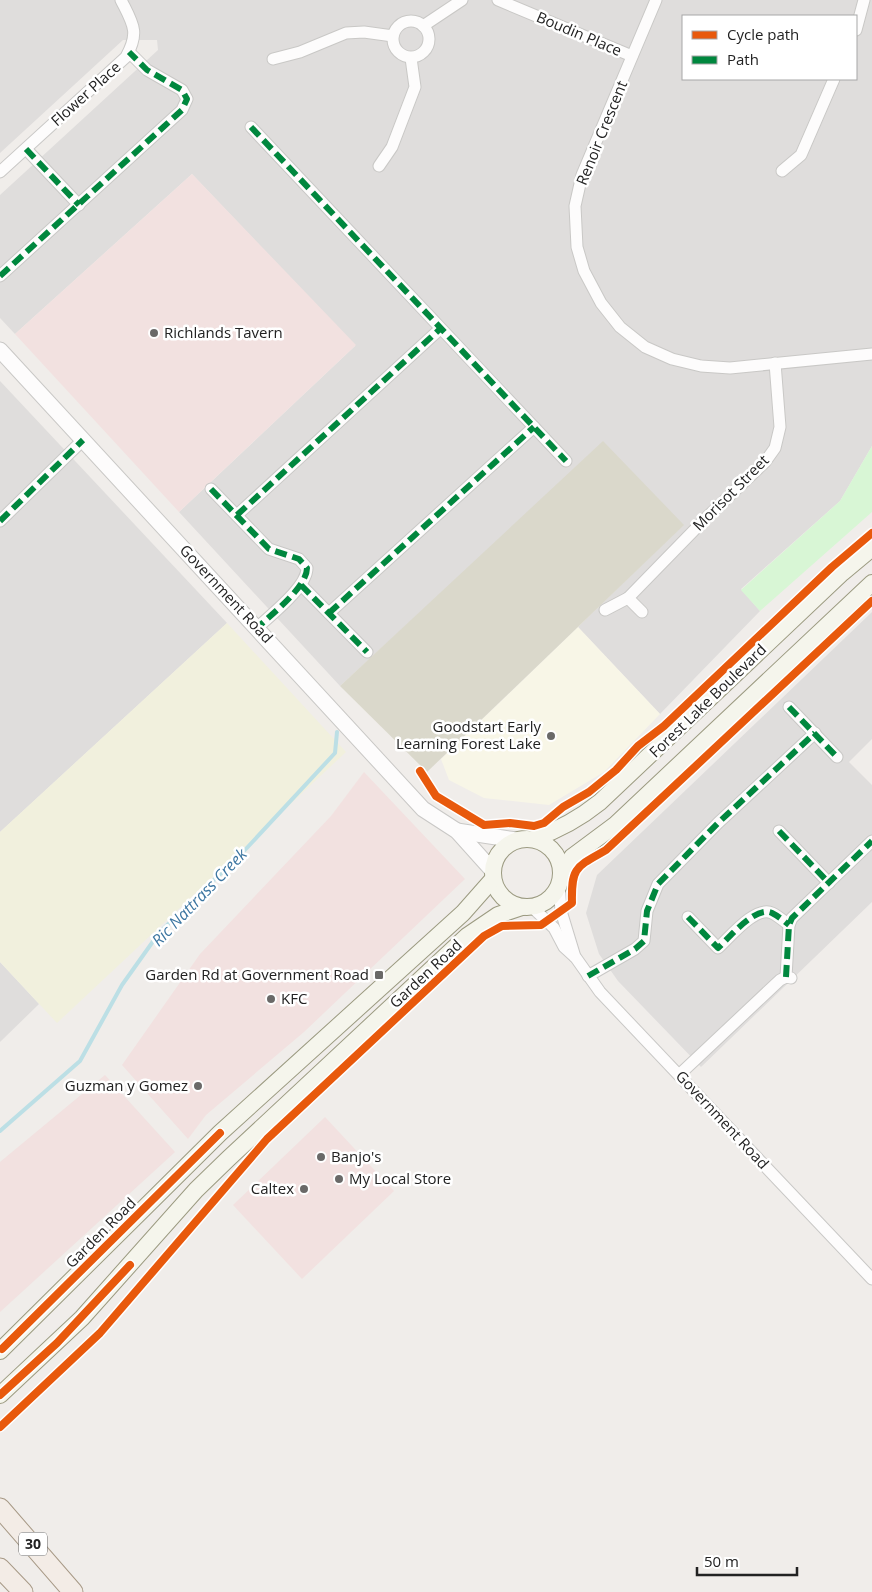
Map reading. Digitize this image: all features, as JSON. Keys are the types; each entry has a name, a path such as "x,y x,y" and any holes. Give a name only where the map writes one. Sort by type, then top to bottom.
{"main road":[{"name":"Forest Lake Boulevard","path":"533,839 560,829 581,818 600,802 842,573 872,548"},
{"name":"Forest Lake Boulevard","path":"560,879 572,857 615,825 872,583"},
{"path":"533,839 542,842 556,856 560,879 549,899 527,907 503,897 493,874 500,851 516,840 533,839"},
{"name":"Garden Road","path":"0,1351 220,1133 462,913 493,874"},
{"name":"Garden Road","path":"0,1395 82,1318 183,1204 228,1158 467,936 498,915 527,907"},
{"name":"30","path":"0,1508 74,1592"},
{"path":"0,1568 23,1592"}],"street":[{"name":"Flower Place","path":"0,172 126,57 135,36 134,27 121,0"},
{"path":"423,26 462,0"},
{"name":"Boudin Place","path":"498,0 632,56"},
{"name":"Renoir Crescent","path":"656,0 582,175 575,206 577,247 584,271 602,303 616,322 645,347 672,359 701,366 730,368 872,354"},
{"path":"857,26 864,0"},
{"path":"408,21 423,26 429,37 427,49 417,57 403,56 396,50 393,36 398,26 408,21"},
{"path":"272,59 300,52 346,33 364,32 393,36"},
{"path":"0,276 182,110 187,99 182,90 147,70 129,52"},
{"path":"379,166 392,147 415,87 411,58"},
{"path":"782,171 801,155 834,80"},
{"path":"251,127 566,461"},
{"path":"26,149 79,204"},
{"path":"237,515 440,329"},
{"name":"Government Road","path":"0,350 258,627 423,809 457,831 493,874"},
{"name":"Morisot Street","path":"605,610 628,598 706,518 765,462 775,448 780,427 775,363"},
{"path":"329,613 534,427"},
{"path":"0,521 83,440"},
{"path":"211,489 270,549 304,563 307,576 301,585 258,627"},
{"path":"301,585 366,652"},
{"path":"628,598 642,612"},
{"path":"789,706 837,757"},
{"path":"588,976 635,949 644,941 647,910 658,884 725,817 815,733"},
{"name":"Government Road","path":"457,831 516,840"},
{"path":"779,831 828,883"},
{"path":"680,1074 788,978 789,925 792,918 872,841"},
{"name":"Government Road","path":"560,879 561,911 576,958"},
{"name":"Government Road","path":"527,907 547,920 564,947 576,958 600,992 680,1074 872,1279"},
{"path":"688,918 718,948 755,914 763,911 772,913 789,925"}],"shaded area":[{"path":"0,0 872,0 872,446 840,501 741,589 760,611 660,714 578,627 683,525 451,584 340,686 179,512 355,346 192,174 15,334 0,318 0,195 158,50 157,40 123,40 0,153"},
{"path":"192,174 356,345 179,512 15,334"},
{"path":"0,381 227,623 0,832"},
{"path":"603,441 684,525 427,772 340,686"},
{"path":"872,612 872,739 849,762 872,785 872,902 701,1067 618,981 599,954 586,913 597,875"},
{"name":"Goodstart Early Learning Forest Lake","path":"578,627 660,714 604,772 549,805 484,798 449,780 441,759"},
{"path":"364,772 465,879 304,1032 206,1115 188,1139 122,1065 200,954 331,816"},
{"path":"0,962 39,1004 0,1042"},
{"path":"105,1075 175,1152 0,1312 0,1162"},
{"path":"325,1117 394,1191 302,1279 233,1205"}],"green space":[{"path":"872,446 872,512 760,611 741,590 840,501"},
{"path":"227,623 346,752 57,1023 0,962 0,832"}],"waterway":[{"name":"Ric Nattrass Creek","path":"0,1131 80,1061 122,985 159,933 244,851 335,753 337,732"}],"marked path":[{"path":"0,276 182,110 187,99 182,90 147,70 129,52"},
{"path":"251,127 566,461"},
{"path":"26,149 79,205"},
{"path":"237,515 440,329"},
{"path":"329,613 534,427"},
{"path":"0,521 83,440"},
{"path":"211,489 269,549 299,559 307,568 295,592 258,627"},
{"path":"301,585 367,652"},
{"path":"789,707 837,757"},
{"path":"588,976 635,949 644,941 647,911 658,884 718,823 815,733"},
{"path":"779,831 829,883"},
{"path":"786,977 789,925 792,918 872,841"},
{"path":"688,917 718,948 744,923 758,914 772,913 789,925"}],"cycle path":[{"path":"420,771 436,796 484,825 510,823 534,826 544,823 563,807 589,792 616,770 638,746 664,726 832,567 872,533"},
{"path":"0,1427 100,1333 267,1139 484,936 502,926 541,925 572,903 574,875 577,869 606,850 872,601"},
{"path":"2,1349 220,1133"},
{"path":"0,1395 57,1343 130,1265"}],"place":[{"name":"Richlands Tavern","path":"154,333"},
{"name":"Goodstart Early Learning Forest Lake","path":"551,736"},
{"name":"Garden Rd at Government Road","path":"379,975"},
{"name":"KFC","path":"271,999"},
{"name":"Guzman y Gomez","path":"198,1086"},
{"name":"Banjo's","path":"321,1157"},
{"name":"My Local Store","path":"339,1179"},
{"name":"Caltex","path":"304,1189"}]}
